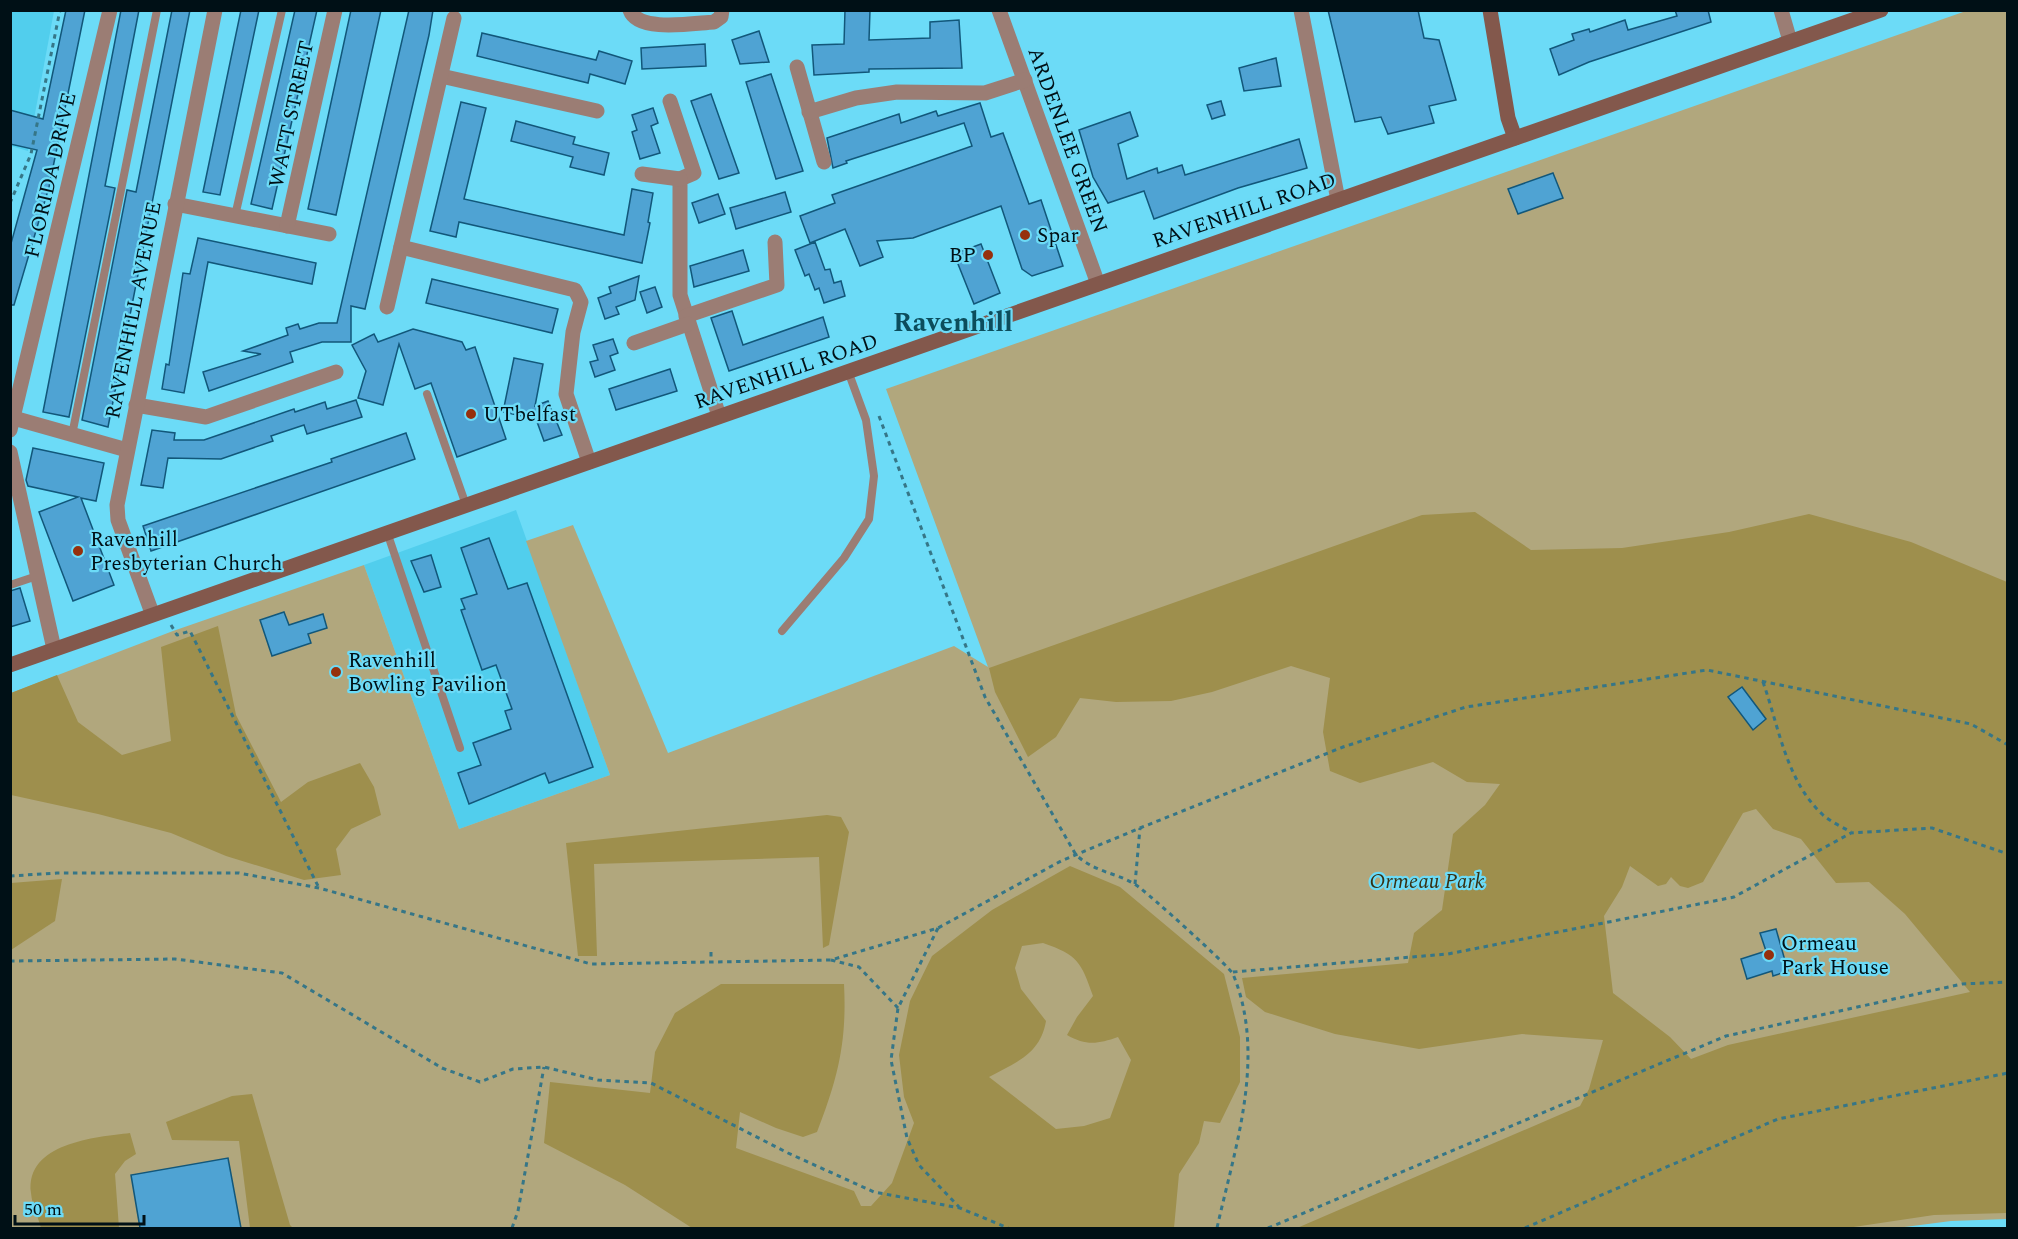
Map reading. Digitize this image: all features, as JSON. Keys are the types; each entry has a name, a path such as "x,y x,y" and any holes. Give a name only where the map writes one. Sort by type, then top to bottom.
{"main road":[{"path":"1490,10 1508,118 1515,138"},
{"name":"RAVENHILL ROAD","path":"10,665 1881,10"}],"street":[{"name":"FLORIDA DRIVE","path":"11,422 110,10"},
{"name":"RAVENHILL AVENUE","path":"152,614 118,520 117,505 126,450 215,10"},
{"name":"WATT STREET","path":"287,226 335,10"},
{"path":"630,10 636,20 648,25 714,22 721,17 722,10"},
{"name":"ARDENLEE GREEN","path":"999,10 1098,284"},
{"path":"1302,10 1338,200"},
{"path":"1781,10 1790,42"},
{"path":"387,307 454,18"},
{"path":"797,68 824,162"},
{"path":"441,76 597,111"},
{"path":"809,111 856,98 897,92 985,93 1024,80"},
{"path":"642,174 680,179 694,173 670,101"},
{"path":"680,179 678,278 687,320 719,416"},
{"path":"175,204 329,234"},
{"path":"634,344 687,320 777,285 775,242"},
{"path":"401,247 575,290 581,302 573,332 566,394 589,462"},
{"path":"136,405 206,417 336,372"},
{"path":"11,422 126,450"},
{"path":"10,453 54,649"}],"lane":[{"path":"72,435 157,10"},
{"path":"235,216 282,10"},
{"path":"782,631 844,558 869,519 874,476 866,420 848,371"},
{"path":"427,394 466,505"},
{"path":"387,532 460,748"},
{"path":"10,585 37,576"}],"path":[{"path":"10,203 31,154 60,10"},
{"path":"876,405 985,697 1076,855 1090,868 1135,884 1232,972 1245,1019 1248,1088 1217,1228"},
{"path":"171,625 177,635 190,631 319,888"},
{"path":"10,876 57,873 239,873 319,888 591,964 831,960 938,928 1076,855 1140,828 1343,747 1466,707 1707,670 1971,724 2007,745"},
{"path":"1763,681 1780,743 1805,796 1825,816 1851,833"},
{"path":"1135,884 1140,828"},
{"path":"1232,972 1448,954 1734,897 1851,833 1932,828 2007,854"},
{"path":"938,928 897,1008 891,1060 907,1138 919,1165 960,1208"},
{"path":"711,952 711,963"},
{"path":"10,961 175,959 282,973 442,1068 480,1082 513,1069 544,1067 598,1080 651,1083 788,1153 874,1192 960,1208 1008,1228"},
{"path":"831,960 859,967 881,988 897,1008"},
{"path":"1268,1228 1726,1036 1962,984 2007,982"},
{"path":"512,1228 518,1211 544,1067"},
{"path":"1525,1228 1778,1119 2007,1073"}],"shaded area":[{"path":"10,11 54,11 28,151 11,146"},
{"path":"516,510 610,775 459,829 364,565"},
{"path":"1475,512 1531,550 1622,548 1729,532 1809,514 1911,542 2007,582 2007,1213 1934,1215 1847,1228 1297,1228 1580,1106 1589,1089 1603,1040 1522,1034 1419,1049 1335,1034 1265,1012 1246,997 1242,978 1408,963 1414,933 1442,910 1453,834 1485,805 1500,784 1467,782 1433,762 1360,783 1330,771 1323,732 1330,678 1291,666 1212,692 1171,701 1116,702 1080,698 1056,737 1028,757 995,692 989,668 1422,515","holes":["1756,809 1773,829 1801,839 1836,883 1869,882 1905,914 1970,992 1728,1045 1691,1059 1670,1037 1613,993 1604,916 1622,887 1630,866 1658,886 1666,884 1671,877 1680,886 1688,888 1703,882 1743,813"]},
{"path":"218,626 236,715 281,802 308,782 360,763 374,787 381,815 351,829 336,849 341,875 304,880 226,856 171,833 11,795 11,693 57,675 78,722 122,755 171,741 161,647"},
{"path":"827,815 841,817 849,832 829,945 823,948 819,857 594,864 597,956 578,956 566,843"},
{"path":"1070,866 1120,887 1224,974 1240,1037 1240,1082 1220,1123 1204,1121 1199,1143 1179,1174 1174,1228 692,1228 625,1185 544,1143 550,1082 650,1093 655,1052 675,1013 721,984 844,984 844,1024 840,1060 817,1132 803,1137 740,1112 736,1148 854,1191 861,1206 871,1206 892,1183 914,1123 904,1097 899,1055 910,1001 932,956 992,910","holes":["1043,943 1064,952 1077,961 1093,996 1067,1035 1092,1043 1118,1037 1131,1060 1110,1118 1084,1126 1056,1129 989,1077 1025,1056 1032,1050 1043,1033 1046,1021 1021,989 1015,968 1022,946"]},
{"path":"62,879 55,921 11,950 11,883"},
{"path":"252,1094 290,1225 293,1228 250,1228 239,1141 172,1140 166,1122 232,1096"},
{"path":"130,1133 136,1154 125,1161 115,1174 119,1228 41,1228 31,1193 32,1176 39,1163 51,1153 66,1146 99,1137"}],"green space":[{"name":"Ormeau Park","path":"1966,11 2007,11 2007,1219 1951,1221 1897,1228 11,1228 11,693 173,631 364,565 459,829 610,775 526,541 573,525 668,753 954,646 988,667 886,389"}],"building":[{"path":"66,10 85,10 49,187 14,305 10,305 10,247 37,150 10,144 10,110 43,119"},
{"path":"121,10 139,10 105,186 115,188 69,417 43,412"},
{"path":"172,10 190,10 108,427 82,420 127,190 136,192"},
{"path":"241,10 259,10 220,195 203,192"},
{"path":"295,10 317,10 272,209 251,204"},
{"path":"351,10 381,10 336,215 308,209"},
{"path":"409,10 433,10 429,35 365,309 351,306 351,342 322,342 290,352 293,362 209,391 203,372 261,354 243,351 288,335 286,328 298,324 300,329 319,323 337,323"},
{"path":"845,10 870,10 869,40 930,38 930,22 959,20 962,68 869,69 869,72 814,75 812,45 844,44"},
{"path":"1328,10 1418,10 1424,38 1439,40 1456,100 1429,106 1434,123 1388,134 1381,117 1355,122"},
{"path":"1675,10 1708,10 1711,22 1589,62 1559,75 1550,49 1574,40 1572,34 1589,29 1590,32 1625,20 1628,30 1677,16"},
{"path":"759,31 769,62 740,64 732,40"},
{"path":"482,33 596,60 599,51 632,61 625,84 590,74 588,83 477,56"},
{"path":"705,44 706,66 642,69 641,48"},
{"path":"1276,58 1281,86 1244,91 1239,68"},
{"path":"771,74 803,171 776,179 746,82"},
{"path":"711,94 739,173 719,179 691,101"},
{"path":"1221,101 1225,115 1212,119 1207,105"},
{"path":"461,102 486,108 464,199 624,235 632,189 653,193 642,263 459,222 456,237 430,231"},
{"path":"980,103 991,137 1003,133 1029,204 1041,200 1063,266 1032,276 1022,269 1001,206 913,238 877,241 883,257 860,266 845,229 810,243 800,216 835,203 832,195 972,146 964,123 846,161 847,163 833,168 827,138 899,114 901,123 936,111 938,116"},
{"path":"653,108 658,123 651,126 660,153 640,159 632,132 637,130 632,115"},
{"path":"1130,112 1138,136 1118,144 1127,179 1157,168 1158,173 1182,165 1185,175 1299,139 1307,168 1238,188 1154,219 1144,191 1108,203 1093,177 1079,130"},
{"path":"516,121 575,137 573,144 609,153 604,175 570,167 573,157 511,141"},
{"path":"1553,173 1563,198 1518,214 1508,189"},
{"path":"785,192 791,212 736,229 730,208"},
{"path":"718,194 725,214 699,223 692,203"},
{"path":"198,238 316,263 312,284 208,262 184,393 162,389 166,364 169,365 183,273 190,274"},
{"path":"815,242 825,270 830,269 834,283 841,281 845,296 824,303 819,288 815,290 809,274 805,276 795,250"},
{"path":"981,244 1000,293 974,304 954,254"},
{"path":"743,250 749,271 694,287 690,266"},
{"path":"639,276 635,300 616,307 619,314 605,319 598,298 611,293 609,287"},
{"path":"432,279 558,309 552,333 426,303"},
{"path":"655,287 662,307 647,313 640,292"},
{"path":"732,311 743,345 823,317 829,337 729,371 711,318"},
{"name":"UTbelfast","path":"413,329 462,342 466,350 475,347 506,439 457,457 431,383 415,389 399,344 383,405 358,398 366,371 352,345 374,334 378,342"},
{"path":"613,339 618,353 610,356 615,370 595,377 590,362 598,360 593,345"},
{"path":"514,358 543,364 535,406 548,401 562,435 544,441 536,419 503,412"},
{"path":"670,369 677,391 616,410 609,389"},
{"path":"356,400 362,417 307,434 304,425 271,436 273,441 221,459 168,458 163,488 141,485 152,430 175,433 174,440 204,440 294,409 295,412 325,402 327,409"},
{"path":"406,433 415,459 151,551 143,526 332,462 331,459"},
{"path":"33,448 104,463 96,501 81,498 114,585 73,601 39,512 78,497 28,486 26,480"},
{"path":"489,538 508,589 527,583 593,767 549,783 545,773 469,804 458,773 481,765 473,743 511,729 505,711 512,709 496,665 482,670 461,610 465,609 461,599 477,594 461,548"},
{"path":"431,555 441,587 424,592 411,561"},
{"path":"20,588 30,621 10,627 10,591"},
{"path":"284,612 289,625 323,614 327,628 308,634 311,643 272,656 260,620"},
{"path":"1742,687 1766,719 1753,730 1728,697"},
{"name":"Ormeau Park House","path":"1776,929 1788,971 1773,976 1772,971 1747,979 1741,959 1766,951 1760,933"},
{"path":"228,1158 241,1228 140,1228 131,1175"}],"place":[{"name":"Spar","path":"1025,235"},
{"name":"BP","path":"988,255"},
{"name":"UTbelfast","path":"471,414"},
{"name":"Ravenhill Presbyterian Church","path":"78,551"},
{"name":"Ravenhill Bowling Pavilion","path":"336,672"},
{"name":"Ormeau Park House","path":"1769,955"}],"district":[{"name":"Ravenhill","path":"953,322"}]}
